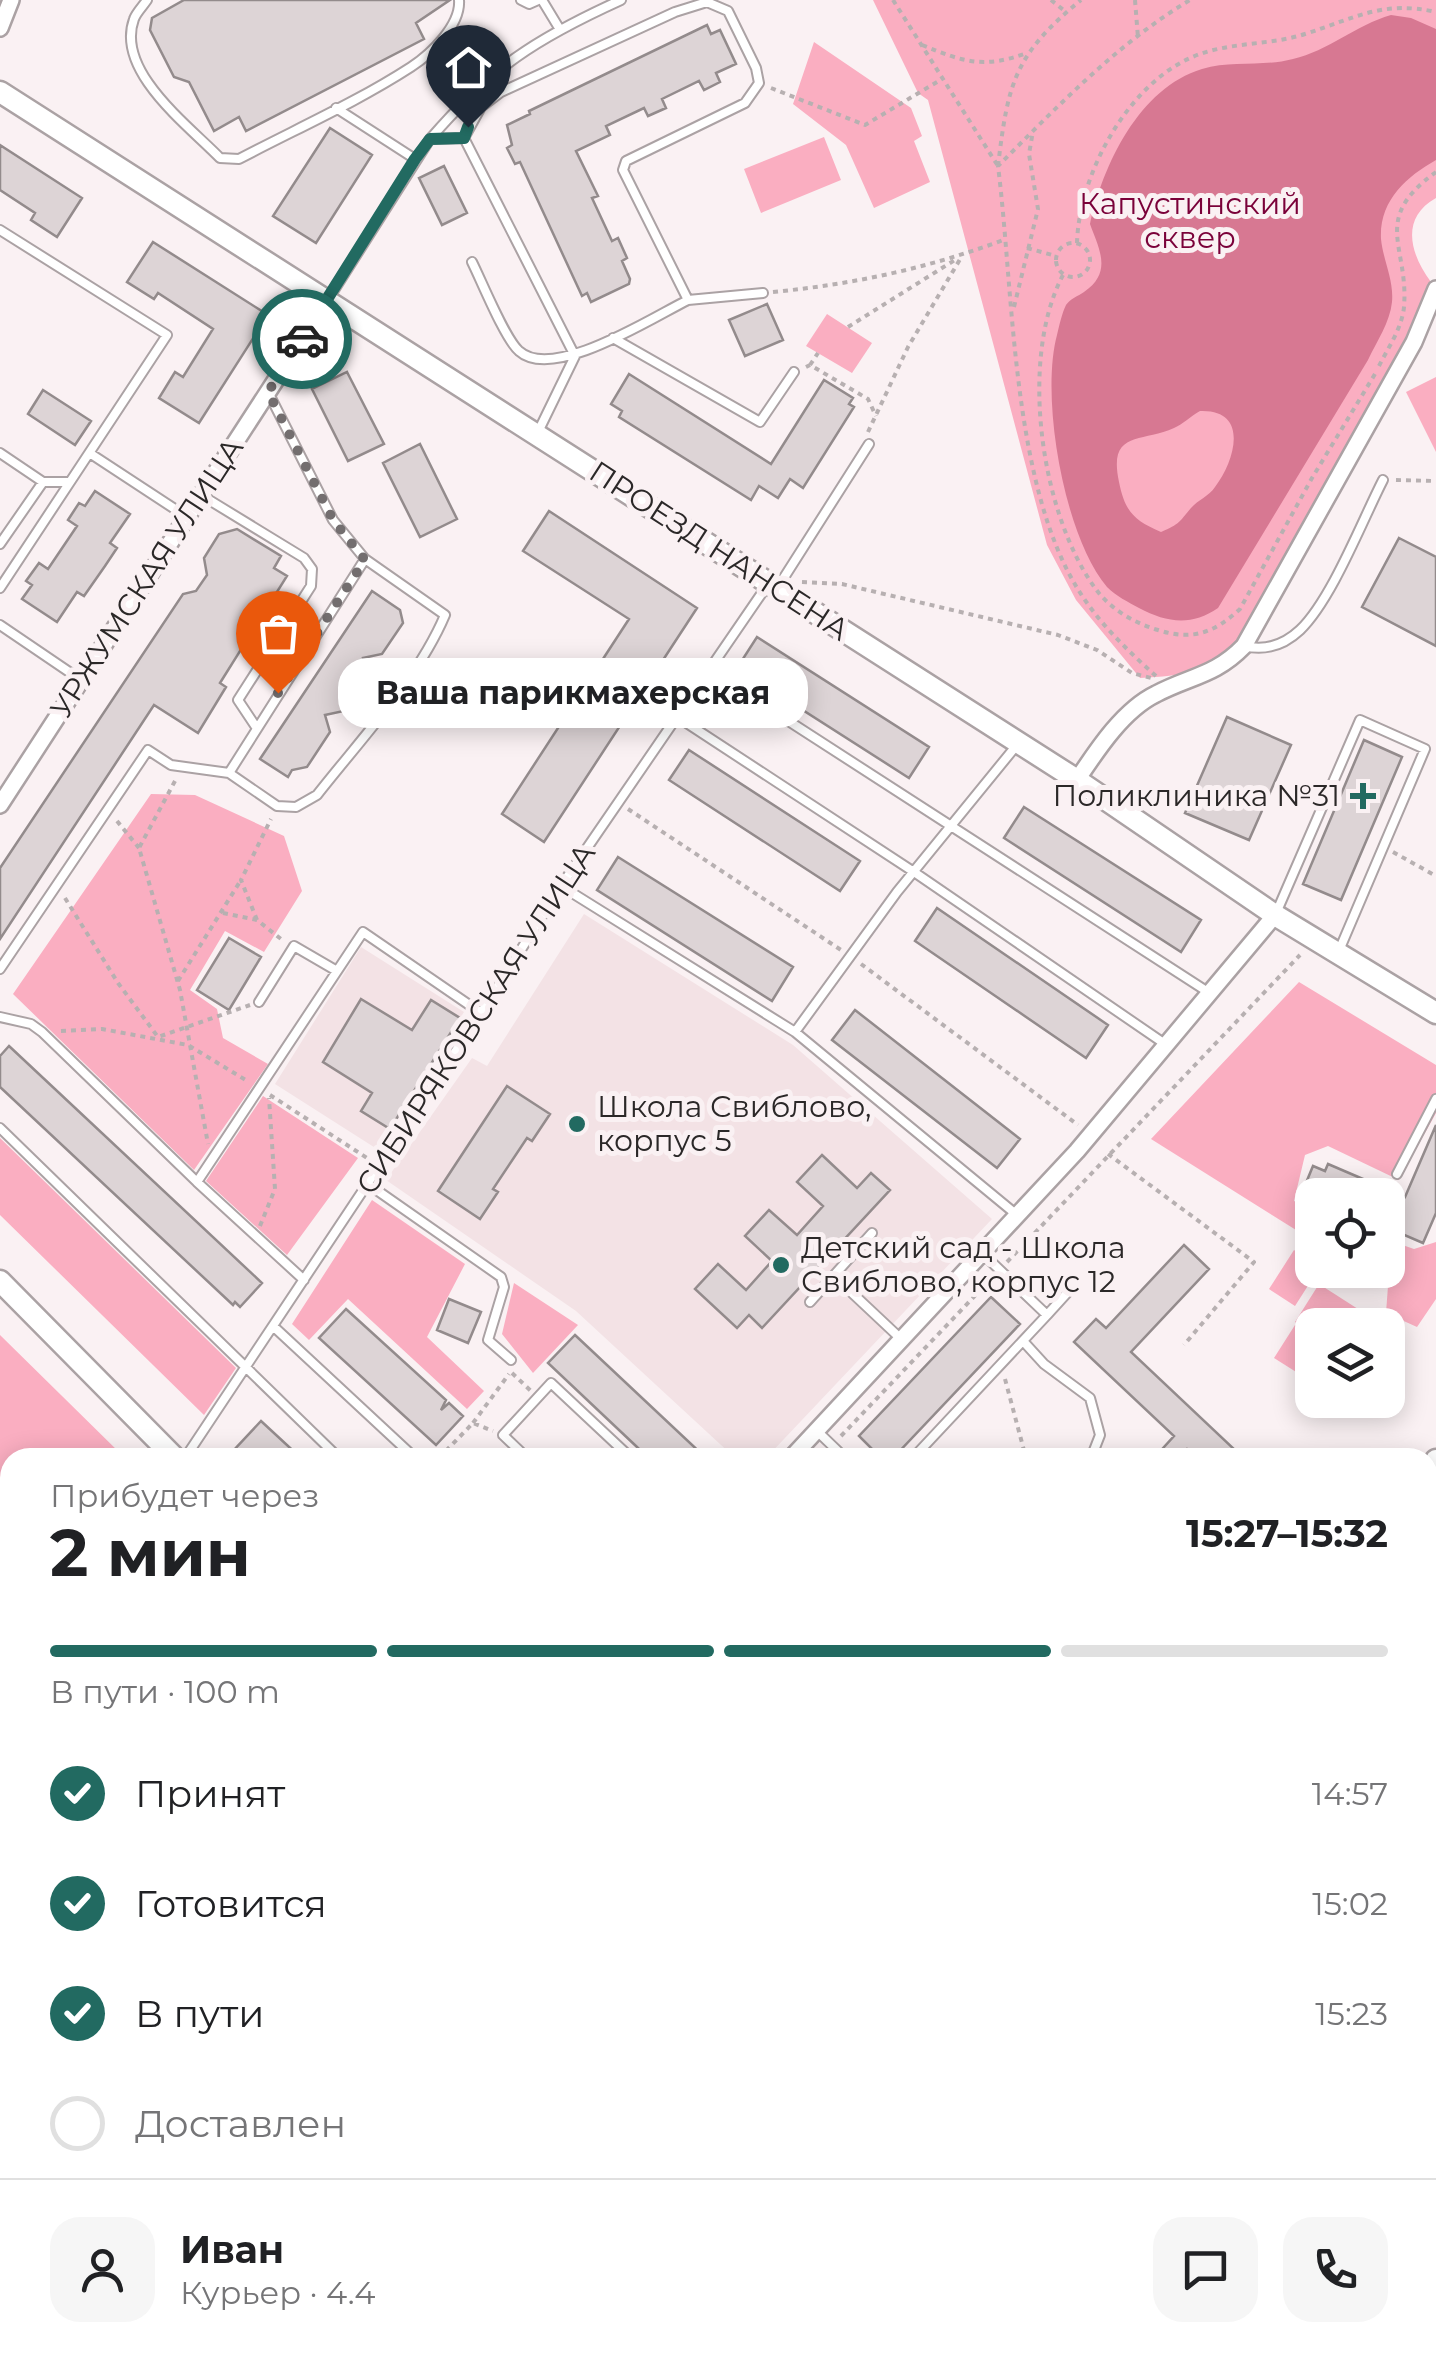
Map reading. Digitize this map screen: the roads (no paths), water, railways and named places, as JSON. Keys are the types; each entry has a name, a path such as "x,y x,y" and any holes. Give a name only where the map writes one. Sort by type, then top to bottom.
{"street":[{"path":"0,28 10,0"},
{"name":"ПРОЕЗД НАНСЕНА","path":"0,92 776,584 1077,780 1275,915 1436,1013"},
{"path":"1077,780 1100,747 1153,695 1208,674 1244,646 1414,342 1436,289"},
{"name":"УРЖУМСКАЯ УЛИЦА","path":"0,805 327,302"},
{"path":"799,1448 1091,1134 1275,915"},
{"path":"0,1281 158,1448"}],"lane":[{"path":"147,0 133,20 133,59 144,81 220,158 239,159 414,66 450,30 460,8 459,0"},
{"path":"521,0 529,4 540,0 560,28"},
{"path":"327,302 415,159 492,74 560,28 621,0"},
{"path":"464,138 480,107 502,92 675,12 706,2 728,11 756,68 758,83 744,103 626,160 623,170 688,300"},
{"path":"336,108 415,159"},
{"path":"430,139 464,138"},
{"path":"464,138 575,356"},
{"path":"0,230 167,335 0,588"},
{"path":"472,262 517,350 536,361 575,356 688,300 763,293"},
{"path":"612,338 760,422 794,372"},
{"path":"538,434 575,356"},
{"path":"0,970 148,750 171,765 228,773 277,806 296,807 317,795 416,666 445,615 365,560 333,520 268,392"},
{"name":"СИБИРЯКОВСКАЯ УЛИЦА","path":"192,1448 561,886 679,718 708,669 776,584 867,442"},
{"path":"0,453 43,482 70,482"},
{"path":"90,454 187,516"},
{"path":"1244,646 1260,650 1280,644 1300,630 1316,609 1384,480"},
{"path":"0,544 43,482"},
{"path":"202,494 304,558 312,569 310,586 238,700 256,726"},
{"path":"228,773 365,560"},
{"path":"0,626 81,680"},
{"path":"708,669 1210,993"},
{"path":"679,718 914,872 1166,1045"},
{"path":"1275,915 1360,720 1425,749 1338,953"},
{"path":"794,1032 914,872 1019,743"},
{"path":"561,886 794,1032 1017,1215"},
{"path":"197,1182 264,1091 363,932 481,1013"},
{"path":"259,1002 294,946 337,971"},
{"path":"0,1018 31,1024 42,1032 304,1280"},
{"path":"1397,1174 1436,1100"},
{"path":"0,1128 328,1448"},
{"path":"368,1184 501,1277 504,1287 488,1340 512,1360"},
{"path":"810,1302 872,1234"},
{"path":"982,1252 1047,1316"},
{"path":"834,1276 900,1338"},
{"path":"923,1448 1067,1293"},
{"path":"273,1326 403,1448"},
{"path":"1023,1341 1044,1364 1090,1398 1100,1435 1095,1448"},
{"path":"517,1448 503,1435 551,1383 620,1448"},
{"path":"816,1430 834,1448"}],"place":[{"name":"Ваша парикмахерская","path":"278,693"},
{"name":"Поликлиника №31","path":"1363,796"},
{"name":"Школа Свиблово, корпус 5","path":"577,1124"},
{"name":"Детский сад - Школа Свиблово, корпус 12","path":"781,1265"}],"park label":[{"name":"Капустинский сквер","path":"1190,221"}]}
